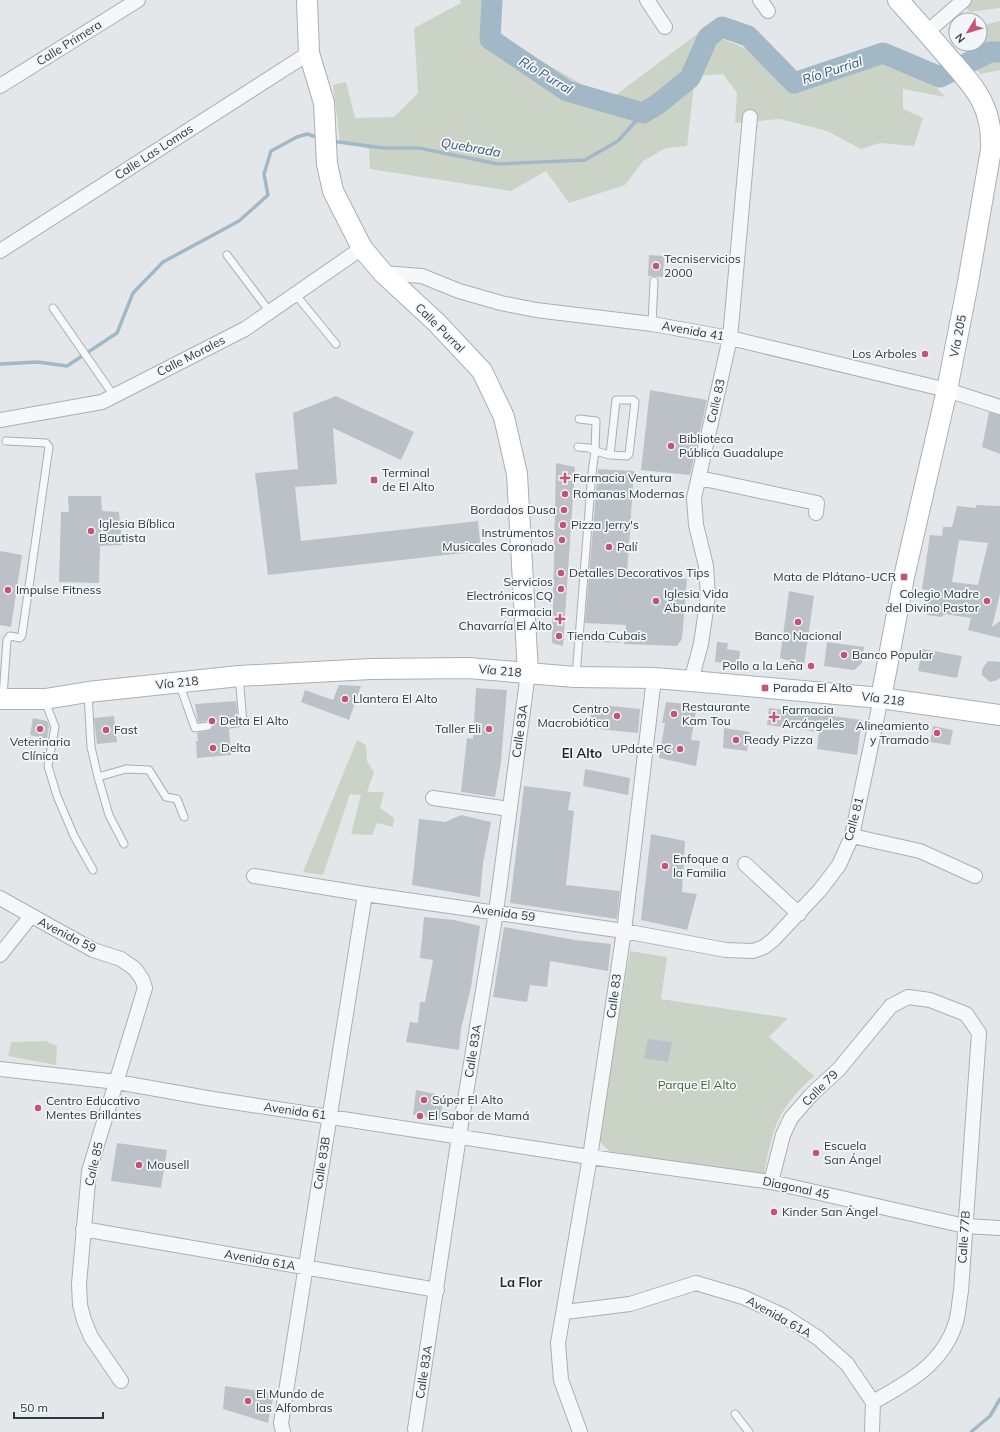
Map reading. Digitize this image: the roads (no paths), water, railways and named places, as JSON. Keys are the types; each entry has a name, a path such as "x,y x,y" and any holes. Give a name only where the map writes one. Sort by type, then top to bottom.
{"main road":[{"name":"Calle Purral","path":"307,0 309,53 324,103 327,164 332,191 362,248 383,273 437,323 482,371 504,416 517,474 528,673"},
{"name":"Vía 205","path":"881,698 904,577 947,390 967,288 992,132 986,112 973,85 898,0"},
{"name":"Vía 218","path":"2,699 44,699 88,692 239,676 371,670 453,669 576,677 654,678 691,681 881,698 1000,715"}],"street":[{"name":"Calle Primera","path":"0,86 138,0"},
{"path":"647,0 665,27"},
{"path":"927,32 964,0"},
{"name":"Calle Las Lomas","path":"1,248 309,53"},
{"name":"Calle 83","path":"691,681 702,644 708,596 706,566 696,525 694,498 730,338 750,117"},
{"name":"Calle Morales","path":"0,420 102,402 245,329 362,248"},
{"name":"Avenida 41","path":"383,273 422,276 459,292 536,310 652,324 730,338 947,390 1000,407"},
{"path":"699,478 817,503 816,513"},
{"name":"Calle 83A","path":"415,1429 459,1136 496,912 528,673"},
{"name":"Calle 83","path":"565,1312 624,931 654,678"},
{"name":"Calle 81","path":"753,951 764,947 773,940 799,914 820,890 839,864 852,836 881,698"},
{"path":"433,798 510,809"},
{"path":"852,836 920,851 975,876"},
{"path":"745,864 799,914"},
{"name":"Avenida 59","path":"254,876 365,894 624,931 726,950 753,951"},
{"name":"Calle 83B","path":"282,1432 281,1423 365,894"},
{"name":"Avenida 59","path":"0,898 93,950 121,959 135,969"},
{"path":"0,955 31,916"},
{"name":"Calle 85","path":"121,1381 91,1337 80,1305 79,1284 89,1171 146,988 135,969"},
{"name":"Calle 77B","path":"873,1402 903,1386 926,1369 944,1347 956,1322 961,1291 979,1033 966,1014 930,1000 908,997 891,1006"},
{"name":"Calle 79","path":"771,1182 783,1135 791,1118 811,1095 839,1069 891,1006"},
{"name":"Avenida 61","path":"0,1069 117,1082 207,1098 590,1157"},
{"name":"Diagonal 45","path":"590,1157 771,1182 965,1226 1000,1228"},
{"name":"Avenida 61A","path":"83,1229 437,1290"},
{"name":"Avenida 61A","path":"565,1312 630,1304 696,1283 743,1297 784,1316 818,1338 848,1364 873,1402"},
{"path":"565,1312 558,1344 561,1380 580,1432"},
{"path":"872,1432 873,1402"}],"lane":[{"path":"227,255 270,312"},
{"path":"652,324 654,281"},
{"path":"296,295 336,344"},
{"path":"53,308 114,396"},
{"path":"578,447 589,448 610,455 628,456 635,402 633,400 616,400 610,455"},
{"path":"576,677 578,637 595,451 596,421 579,419"},
{"path":"2,699 7,640 10,636 20,638 22,635 49,447 46,443 6,441"},
{"path":"578,637 620,638"},
{"path":"229,724 243,722 239,676"},
{"path":"179,683 195,728 208,726"},
{"path":"88,692 91,747 98,777 110,815 124,844"},
{"path":"44,699 54,727 48,766 57,796 74,836 93,870"},
{"path":"98,777 126,769 149,770 166,797 177,799 184,817"},
{"path":"735,1414 749,1432"}],"waterway":[{"name":"Río Purrial","path":"492,0 490,39 567,91 643,113 658,104 690,78 708,37 722,27 748,36 794,83 883,53 940,77 990,52 1000,52"},
{"name":"Quebrada","path":"331,141 384,148 419,148 498,164 585,160 618,141 643,113"},
{"path":"0,364 38,362 67,366 117,333 133,293 163,262 239,221 268,195 264,174 271,151 297,137 307,134 320,138"},
{"path":"971,1432 990,1416 1000,1399"}],"place":[{"name":"Tecniservicios 2000","path":"656,266"},
{"name":"Los Arboles","path":"925,354"},
{"name":"Biblioteca Pública Guadalupe","path":"671,446"},
{"name":"Farmacia Ventura","path":"565,478"},
{"name":"Terminal de El Alto","path":"374,480"},
{"name":"Romanas Modernas","path":"565,494"},
{"name":"Bordados Dusa","path":"564,510"},
{"name":"Pizza Jerry's","path":"563,525"},
{"name":"Iglesia Bíblica Bautista","path":"91,531"},
{"name":"Instrumentos Musicales Coronado","path":"562,540"},
{"name":"Palí","path":"609,547"},
{"name":"Detalles Decorativos Tips","path":"561,573"},
{"name":"Mata de Plátano-UCR","path":"904,577"},
{"name":"Servicios Electrónicos CQ","path":"561,589"},
{"name":"Impulse Fitness","path":"8,590"},
{"name":"Iglesia Vida Abundante","path":"656,601"},
{"name":"Colegio Madre del Divino Pastor","path":"987,601"},
{"name":"Farmacia Chavarría El Alto","path":"560,619"},
{"name":"Banco Nacional","path":"798,622"},
{"name":"Tienda Cubais","path":"559,636"},
{"name":"Banco Popular","path":"844,655"},
{"name":"Pollo a la Leña","path":"811,666"},
{"name":"Parada El Alto","path":"765,688"},
{"name":"Llantera El Alto","path":"345,699"},
{"name":"Restaurante Kam Tou","path":"674,714"},
{"name":"Centro Macrobiótica","path":"617,716"},
{"name":"Farmacia Arcángeles","path":"774,717"},
{"name":"Delta El Alto","path":"212,721"},
{"name":"Veterinaria Clínica","path":"40,729"},
{"name":"Taller Eli","path":"489,729"},
{"name":"Fast","path":"106,730"},
{"name":"Alineamiento y Tramado","path":"937,733"},
{"name":"Ready Pizza","path":"736,740"},
{"name":"Delta","path":"213,748"},
{"name":"UPdate PC","path":"680,749"},
{"name":"Enfoque a la Familia","path":"665,866"},
{"name":"Súper El Alto","path":"424,1100"},
{"name":"Centro Educativo Mentes Brillantes","path":"38,1108"},
{"name":"El Sabor de Mamá","path":"420,1116"},
{"name":"Escuela San Ángel","path":"816,1153"},
{"name":"Mousell","path":"139,1165"},
{"name":"Kinder San Ángel","path":"774,1212"},
{"name":"El Mundo de las Alfombras","path":"248,1401"}],"district":[{"name":"El Alto","path":"582,753"},
{"name":"La Flor","path":"521,1282"}],"water label":[{"name":"Río Purral","path":"546,75"}],"park label":[{"name":"Parque El Alto","path":"697,1085"}]}
